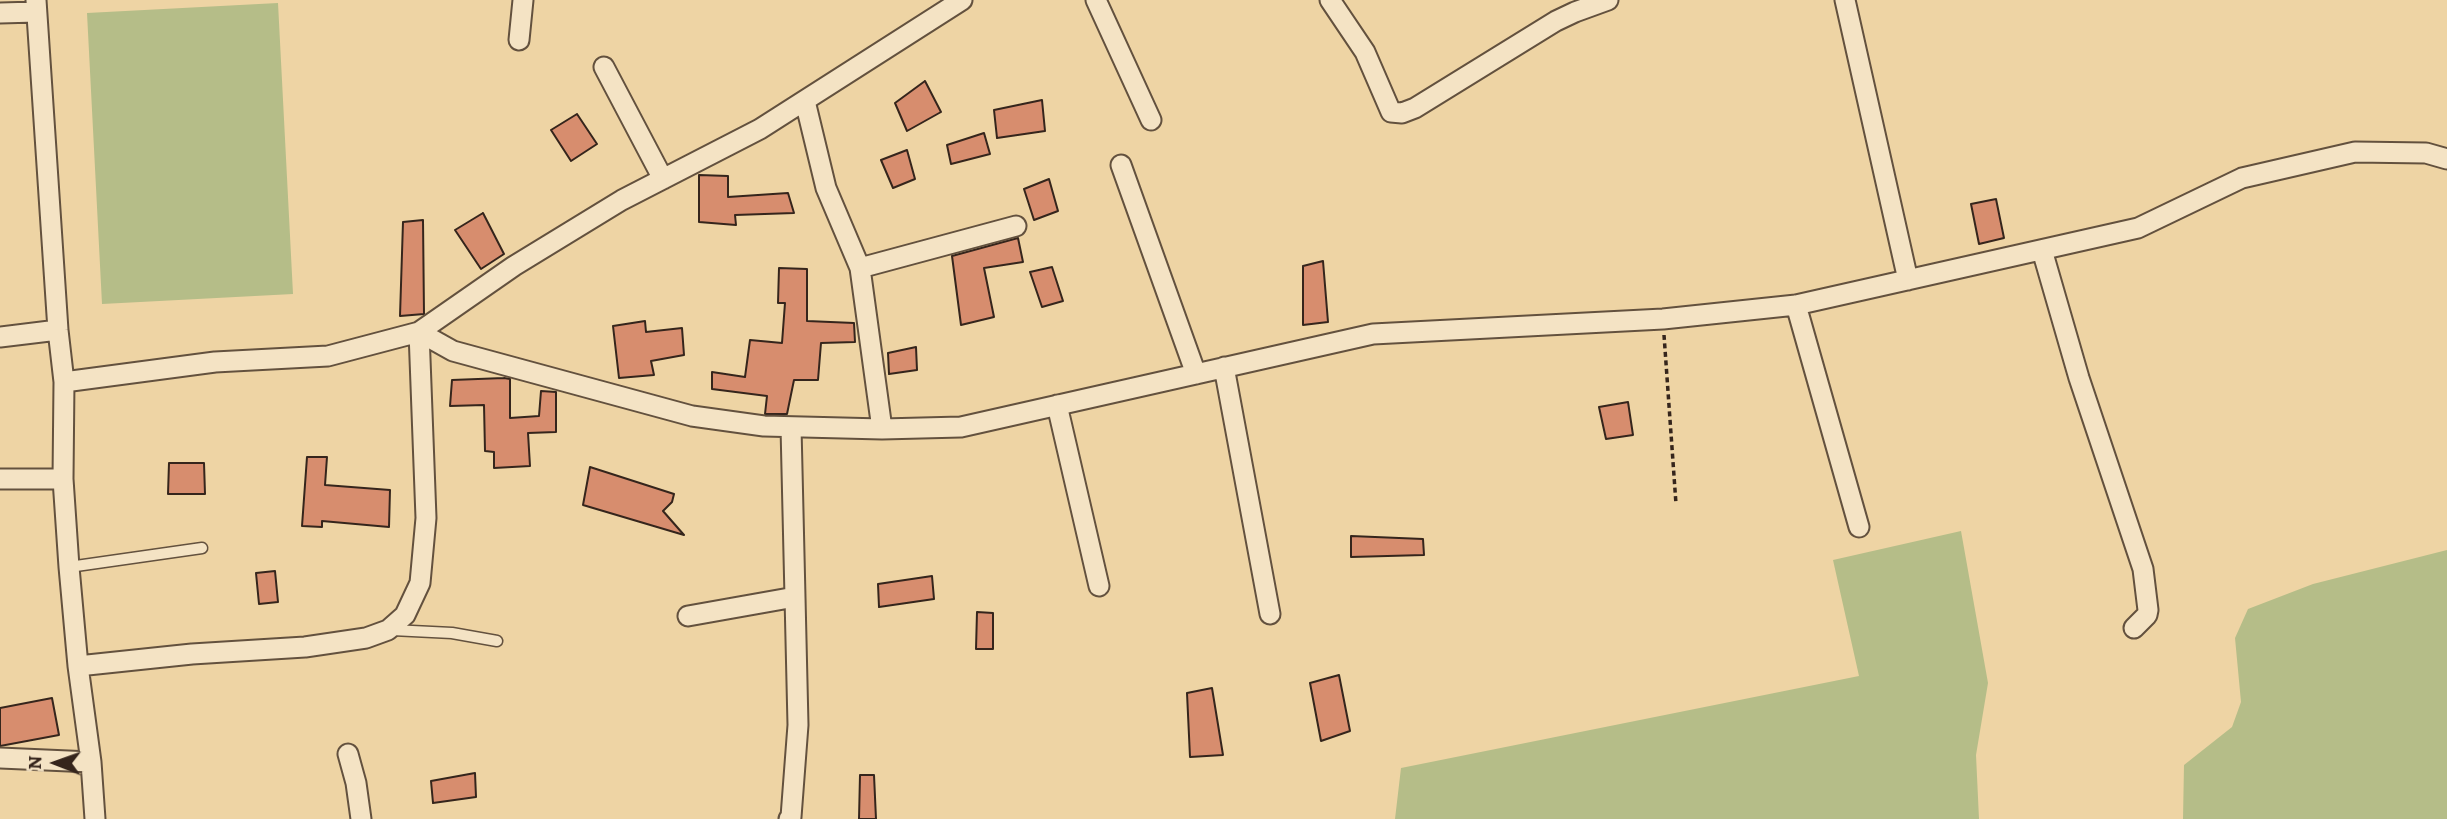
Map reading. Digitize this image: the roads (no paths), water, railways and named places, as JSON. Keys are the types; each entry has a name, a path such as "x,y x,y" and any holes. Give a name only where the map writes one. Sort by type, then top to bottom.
{"street":[{"path":"519,40 523,0"},
{"path":"64,382 215,362 328,356 419,332 514,267 622,200 760,129 962,0"},
{"path":"1096,0 1150,120"},
{"path":"1330,0 1365,52 1391,112 1402,113 1415,108 1556,21 1608,0"},
{"path":"1845,0 1908,280"},
{"path":"0,13 36,6 58,330 64,382 63,480 69,567 78,666 91,762 94,819"},
{"path":"604,67 663,178"},
{"path":"805,101 826,188 860,268 882,429"},
{"path":"419,332 453,351 692,416 764,426 882,429 961,427 1373,334 1663,319 1796,305 2138,228 2242,178 2355,152 2426,153 2447,159"},
{"path":"1121,165 1196,374"},
{"path":"860,268 1016,226"},
{"path":"2042,250 2079,378 2143,569 2148,610 2147,615 2134,628"},
{"path":"1796,305 1859,527"},
{"path":"0,337 58,330"},
{"path":"78,666 192,654 305,647 366,638 388,630 405,615 420,583 426,518 419,332"},
{"path":"1224,367 1270,614"},
{"path":"1057,405 1099,586"},
{"path":"789,819 798,724 791,427"},
{"path":"0,479 63,480"},
{"path":"688,616 795,597"},
{"path":"348,754 362,819"},
{"path":"0,758 91,762"}],"lane":[{"path":"69,567 202,548"},
{"path":"388,630 452,634 497,641"}]}
